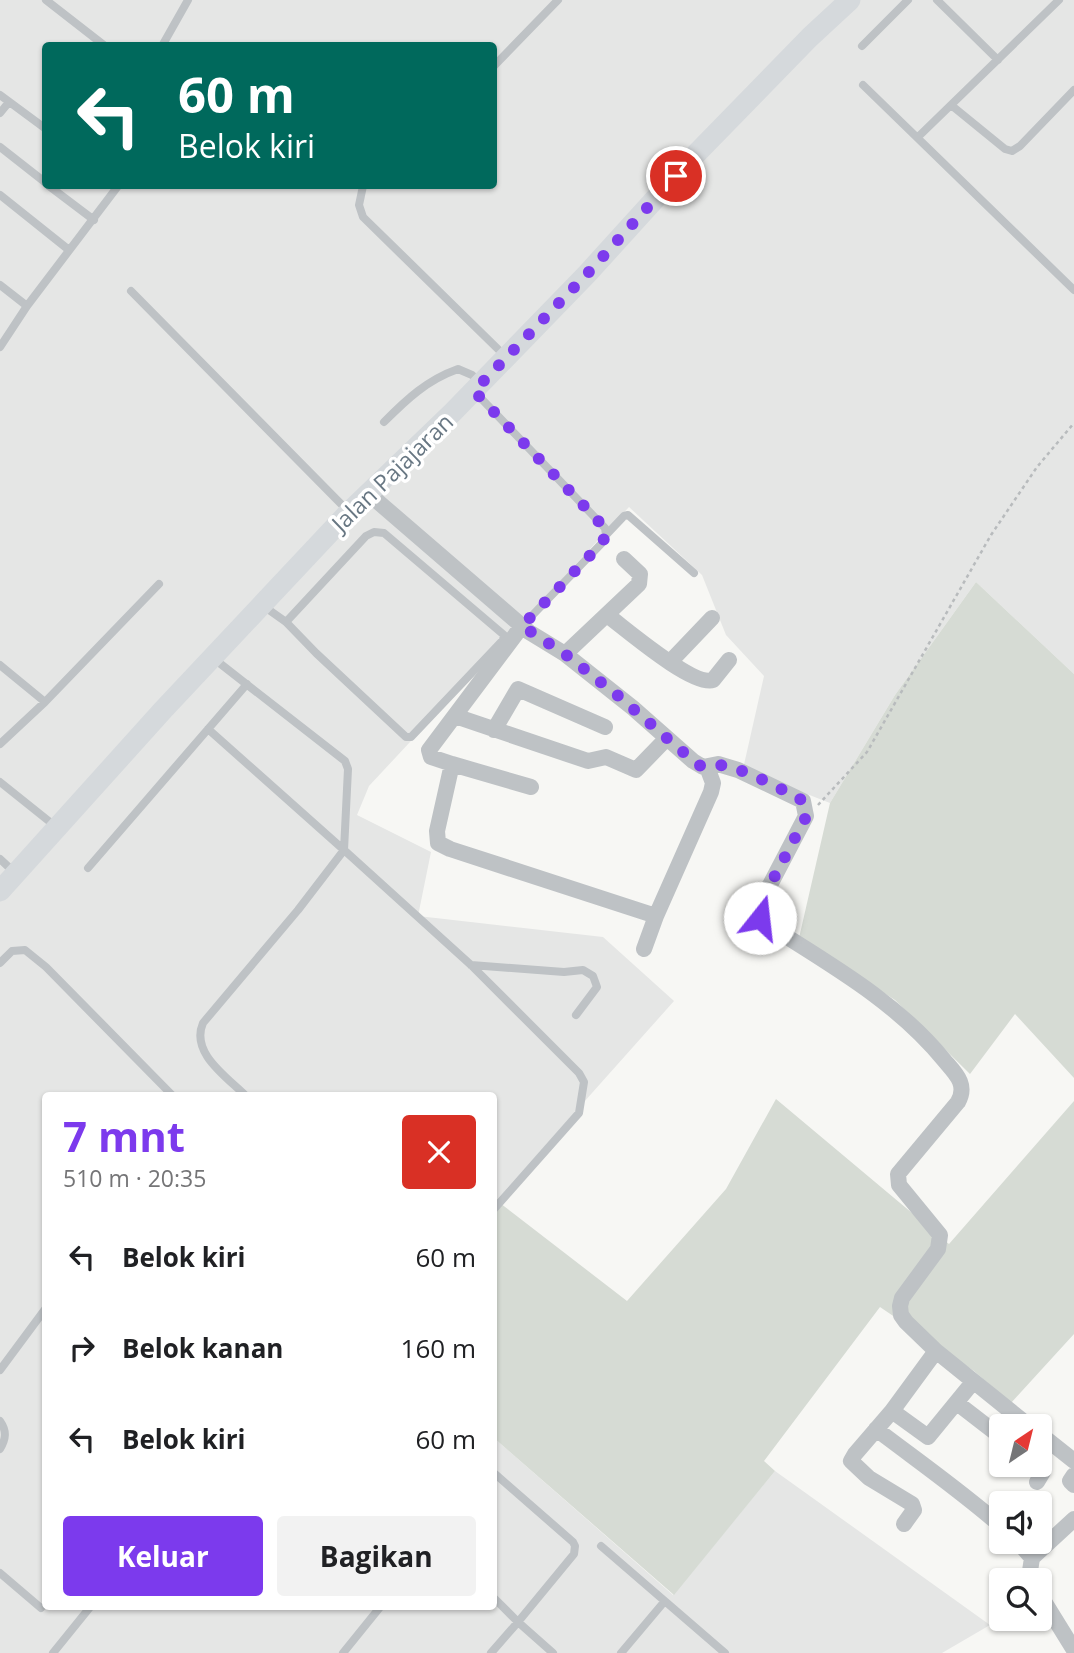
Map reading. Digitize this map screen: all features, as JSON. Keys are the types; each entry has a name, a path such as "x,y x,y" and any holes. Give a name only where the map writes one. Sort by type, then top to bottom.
{"main road":[{"name":"Jalan Pajajaran","path":"0,891 8,866 57,827 349,512 477,387 587,274 694,156 810,37 850,0"}],"street":[{"path":"369,494 522,626 565,654 633,708 698,765 707,767 719,764 738,770 800,799 805,805 806,817 760,904 760,918 872,992 899,1013 922,1033 961,1082 962,1095 958,1102 898,1174 899,1185 940,1235 938,1249 902,1298 901,1315 936,1351 1014,1414"},
{"path":"565,654 641,579 640,574 624,559"},
{"path":"607,615 699,681 710,682 729,660"},
{"path":"670,662 712,618"},
{"path":"522,626 429,750 431,757 531,788"},
{"path":"494,730 518,689 605,727"},
{"path":"456,716 592,762 606,757 636,769 666,738"},
{"path":"452,764 436,837 441,845 656,916"},
{"path":"644,950 656,916 711,792 712,783 707,767"},
{"path":"904,1524 914,1510 912,1504 869,1478 851,1461 936,1351"},
{"path":"892,1411 928,1437 973,1382"},
{"path":"957,1403 989,1428"},
{"path":"876,1429 920,1464 959,1490 989,1516"},
{"path":"1052,1444 1074,1461"},
{"path":"1074,1475 1070,1481 1074,1485"},
{"path":"1037,1482 1040,1477"},
{"path":"1030,1568 1032,1558 1074,1518"},
{"path":"1028,1554 1032,1558"},
{"path":"1052,1614 1074,1650"}],"lane":[{"path":"46,0 100,42"},
{"path":"164,42 188,0"},
{"path":"497,63 558,0"},
{"path":"862,46 908,0"},
{"path":"937,0 998,60"},
{"path":"918,137 1059,0"},
{"path":"863,85 1074,290"},
{"path":"951,105 1004,149 1010,151 1020,146 1074,90"},
{"path":"0,95 42,126"},
{"path":"0,113 9,102"},
{"path":"0,147 42,180"},
{"path":"53,189 93,220"},
{"path":"0,347 27,306 116,189"},
{"path":"362,189 359,205 363,217 506,357"},
{"path":"0,195 69,250"},
{"path":"0,285 27,306"},
{"path":"131,291 349,512"},
{"path":"384,422 404,402 437,377 458,369 472,375 477,387 605,528 606,535"},
{"path":"522,626 602,543 624,516 628,515 694,573"},
{"path":"261,604 285,622 406,737 411,737 503,640 504,635 384,533 374,532 366,536 285,622"},
{"path":"0,744 45,702 159,584"},
{"path":"214,658 345,761 348,769 344,850 298,911 203,1023 200,1031 201,1049 242,1092"},
{"path":"0,665 45,702"},
{"path":"88,868 247,684"},
{"path":"208,729 471,965 579,1073 584,1082 579,1113 497,1206"},
{"path":"0,782 57,827"},
{"path":"0,964 12,951 25,950 46,967 169,1092"},
{"path":"471,965 564,972 583,970 593,976 597,987 576,1015"},
{"path":"0,1370 42,1313"},
{"path":"0,1421 5,1430 0,1449"},
{"path":"491,1653 574,1554 575,1546 497,1476"},
{"path":"601,1546 725,1653"},
{"path":"0,1573 41,1608"},
{"path":"497,1601 554,1653"},
{"path":"621,1653 664,1602"},
{"path":"53,1653 88,1610"},
{"path":"343,1653 378,1610"}],"path":[{"path":"806,817 867,752 991,535 1037,467 1074,423"}],"shaded area":[{"path":"0,0 1074,0 1074,674 976,582 895,695 830,803 743,769 764,676 726,635 702,575 629,507 369,786 357,815 431,852 418,916 603,937 674,1001 497,1200 497,1092 42,1092 42,1610 497,1610 497,1441 673,1595 775,1471 989,1626 942,1653 0,1653"},
{"path":"976,582 1074,674 1074,1078 1015,1014 970,1074 895,1000 799,938 830,803 895,695"},
{"path":"776,1099 949,1244 1074,1101 1074,1334 1011,1403 974,1371 880,1307 764,1461 775,1471 674,1595 497,1441 497,1201 627,1301 726,1189"}],"route":[{"path":"676,176 587,274 474,391 605,528 606,535 602,543 522,626 565,654 616,694 698,765 707,767 719,764 738,770 800,799 805,805 806,817 760,904 760,918"}]}
